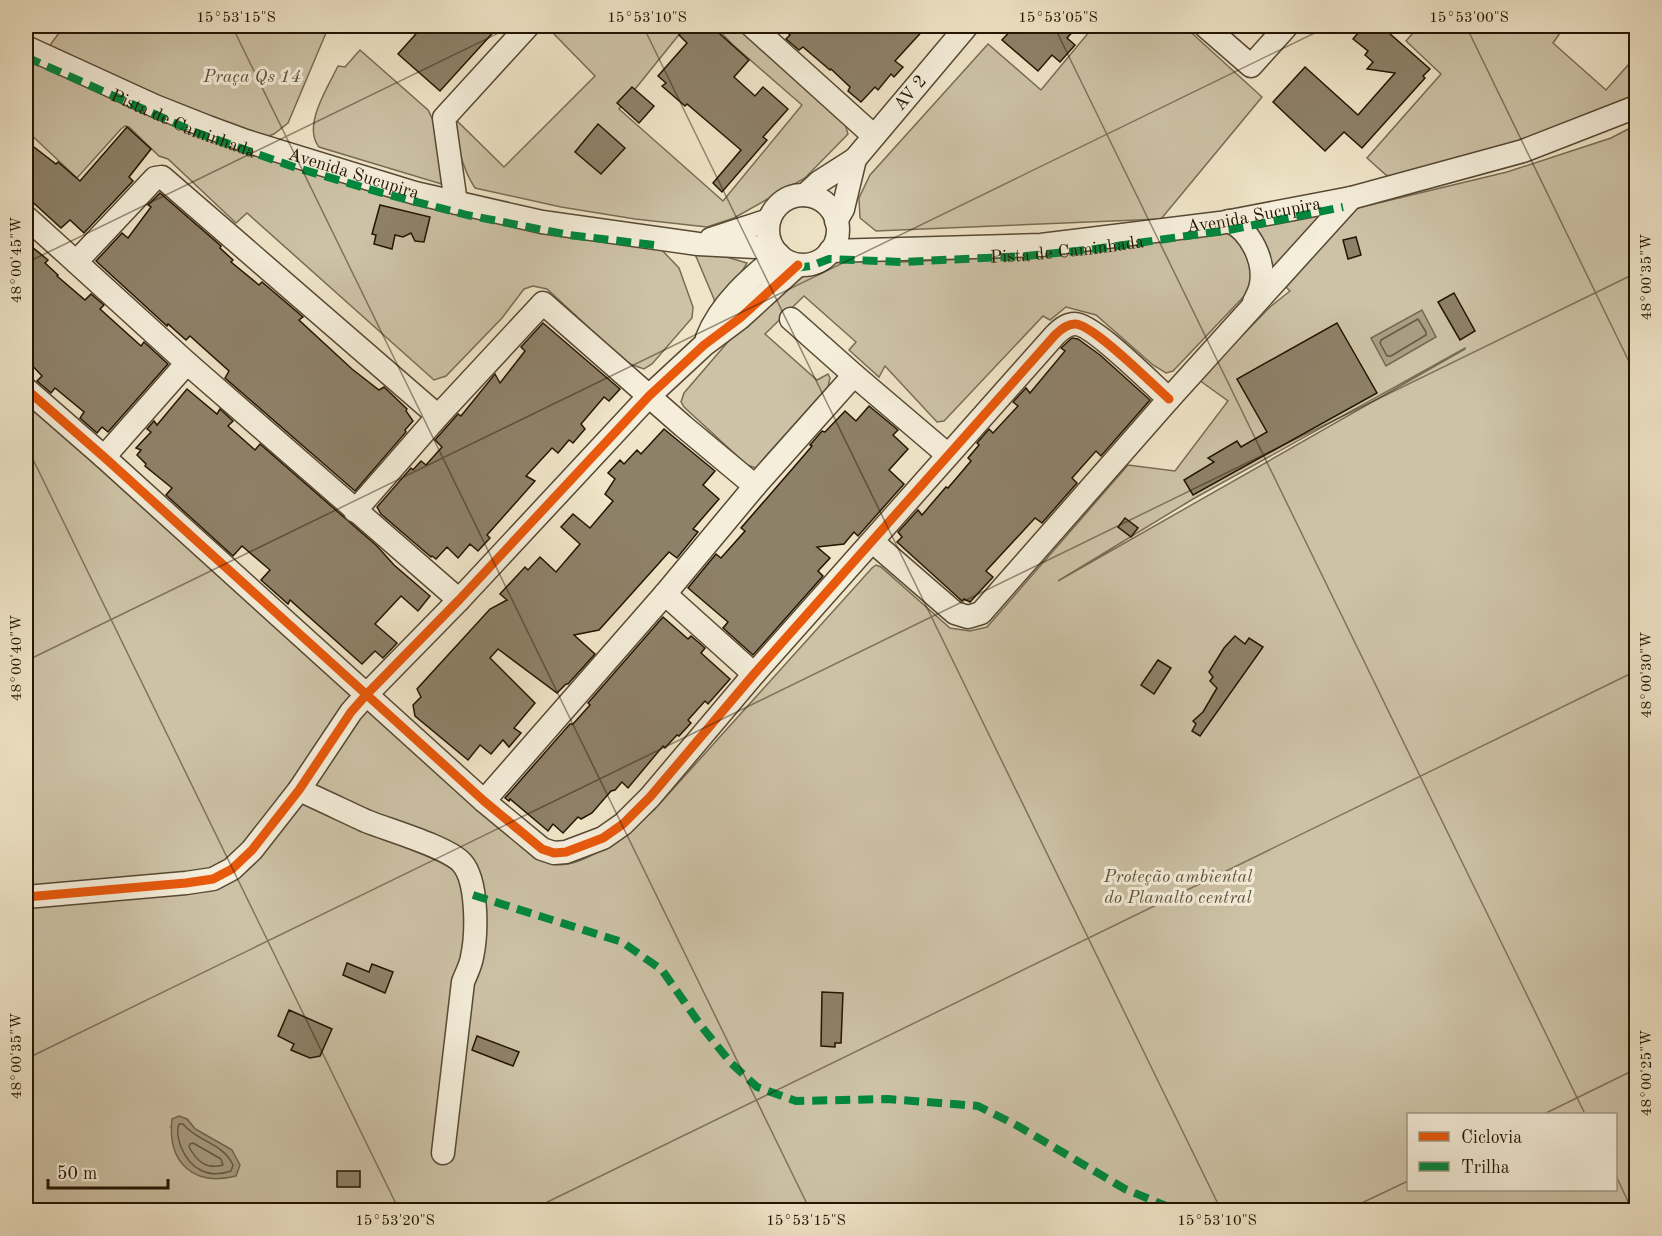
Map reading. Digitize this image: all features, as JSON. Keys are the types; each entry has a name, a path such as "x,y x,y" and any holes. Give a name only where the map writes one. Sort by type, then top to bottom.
{"street":[{"path":"456,203 444,118 528,26"},
{"path":"752,26 874,136"},
{"path":"1205,26 1251,66 1287,26"},
{"name":"AV 2","path":"805,195 819,182 855,159 957,29"},
{"name":"Avenida Sucupira","path":"26,47 155,105 246,141 415,193 542,222 785,259"},
{"name":"Pista de Caminhada","path":"26,57 195,132 382,193 467,215 569,234 662,246"},
{"name":"Avenida Sucupira","path":"831,251 1041,245 1234,225 1347,203 1523,151 1636,107"},
{"name":"AV 2","path":"837,225 855,159"},
{"path":"76,262 155,178 162,177 438,416"},
{"path":"26,897 186,883 213,879 232,870 252,850 299,790 351,712 649,396 704,345 727,305 758,271 785,259 817,262 831,251 837,237 837,225 834,214 825,203 805,195 789,198 772,213 768,234 785,259"},
{"path":"873,542 961,617 981,613 1169,399 1347,203"},
{"path":"26,217 187,363 459,600"},
{"name":"Avenida Sucupira","path":"698,244 769,220"},
{"path":"837,225 857,251"},
{"path":"1234,225 1252,242 1260,264 1262,283 1252,308"},
{"name":"Pista de Caminhada","path":"785,259 811,266 829,260 902,262 1038,255 1102,249 1234,225"},
{"path":"356,511 438,416 542,303 755,486"},
{"path":"791,319 948,455"},
{"path":"26,389 484,801 542,849 566,852 603,838 622,824 650,797 754,674 1065,326 1074,324 1091,329 1169,399"},
{"path":"104,457 187,363"},
{"path":"484,801 665,594 755,486 854,375"},
{"path":"665,594 754,674"},
{"path":"299,790 441,850 462,863 468,874 473,895 475,928 472,958 463,982 443,1153"}],"green space":[{"name":"Praça Qs 14","path":"64,26 325,26 326,33 288,123 274,134 265,137 142,90 48,48"},
{"path":"552,26 686,26 619,109 723,201 802,105 732,44 715,26 736,26 845,124 848,134 805,178 734,218 707,227 635,219 561,207 475,188 463,163 453,117 504,167 595,76 552,32"},
{"path":"1094,26 1184,26 1262,97 1161,219 876,231 860,218 859,198 870,175 988,44 1041,90"},
{"path":"1419,26 1565,26 1553,43 1606,90 1636,56 1636,102 1402,180 1386,175 1367,158 1441,74 1406,41"},
{"path":"360,50 428,110 434,122 448,186 319,147 313,128 318,106 338,66 345,67"},
{"path":"26,51 256,150 658,246 679,268 693,307 692,318 652,364 644,369 627,363 547,289 533,286 524,289 502,318 446,376 434,380 247,213 236,223 168,159 159,156 129,127 125,126 121,129 77,178 26,130"},
{"name":"Proteção ambiental do Planalto central","path":"1636,125 1636,1210 26,1210 26,402 372,715 529,852 546,862 561,865 575,862 605,848 654,810 876,565 950,628 970,631 987,627 1128,465 1175,471 1228,401 1199,380 1270,307 1290,291 1286,287 1353,209 1507,172 1611,138","holes":["1465,349 1058,581 1193,499","187,1119 195,1129 232,1150 171,1127"]},
{"path":"1335,211 1268,278 1243,228"},
{"path":"1223,231 1243,241 1255,277 1248,292 1173,371 1166,373 1153,365 1096,315 1066,307 1050,320 1043,316 944,421 937,422 885,366 879,377 849,350 856,342 804,296 765,334 817,380 828,374 830,378 828,387 756,468 747,465 681,402 684,393 739,329 798,271 829,259 902,262 1003,257"},
{"path":"692,247 747,263 716,315 714,299"}],"water":[{"path":"1422,310 1436,337 1386,366 1371,338"},
{"path":"179,1116 187,1119 195,1129 232,1150 240,1165 236,1176 207,1178 186,1168 174,1148 172,1134 172,1119"}],"building":[{"path":"423,26 499,26 440,91 398,54"},
{"path":"687,26 711,26 749,60 734,77 755,96 763,87 788,109 763,137 767,140 722,192 713,183 741,150 662,86 666,83 658,76 687,43 679,35"},
{"path":"780,26 927,26 895,61 903,67 894,77 891,74 878,90 875,87 861,102 848,91 850,87 831,69 803,47 799,50 786,39 790,35"},
{"path":"1015,26 1078,26 1067,38 1075,45 1060,62 1052,55 1038,71 1002,40"},
{"path":"1359,26 1381,26 1430,69 1423,76 1425,78 1362,148 1344,132 1325,151 1273,102 1305,67 1358,115 1395,73 1367,69 1373,62 1365,55 1368,51 1353,39 1359,32"},
{"path":"632,87 654,106 639,123 617,103"},
{"path":"598,124 625,148 601,174 575,152"},
{"path":"127,127 151,149 129,177 133,181 84,233 70,220 61,228 26,196 26,141 56,164 58,162 80,181"},
{"path":"160,193 221,246 220,248 233,260 231,262 259,285 262,282 303,317 299,320 352,369 379,390 384,387 407,409 413,421 355,491 225,378 229,371 190,336 186,340 168,324 167,326 96,261 122,233 128,238 151,207 148,205"},
{"path":"380,205 430,217 424,242 415,241 411,233 403,237 395,235 392,249 374,244 376,235 372,234"},
{"path":"1356,237 1361,255 1348,259 1343,240"},
{"path":"26,242 48,260 45,263 57,276 85,300 91,294 104,305 100,309 141,346 144,342 168,364 108,432 102,427 97,433 80,418 84,412 55,388 51,393 37,381 42,376 26,359"},
{"path":"1454,293 1475,331 1460,340 1438,302"},
{"path":"543,323 620,389 609,401 604,397 581,424 585,429 573,443 569,440 558,453 552,448 526,476 535,481 487,535 490,538 478,551 470,544 458,558 447,547 436,559 431,557 381,514 377,507 411,468 413,470 421,461 426,465 442,447 435,440 458,414 461,416 495,374 500,383 525,351 521,347"},
{"path":"1337,323 1377,393 1193,495 1184,480 1214,462 1208,458 1237,441 1241,447 1267,432 1237,379"},
{"path":"1072,338 1078,339 1100,355 1150,400 1101,456 1096,451 1072,478 1077,483 1042,523 1035,518 986,571 993,577 970,602 964,599 962,601 897,542 902,537 898,532 918,510 922,515 946,487 948,488 971,461 968,458 979,445 977,443 989,429 993,433 1018,406 1013,402 1026,388 1030,393 1065,351 1061,348"},
{"path":"187,389 217,414 220,409 233,421 228,426 255,450 260,444 377,546 394,565 430,596 418,611 401,596 375,624 397,643 383,658 375,651 362,664 290,600 288,604 261,580 270,570 242,546 233,556 166,495 172,488 145,466 146,464 137,455 141,450 136,448 151,432 147,429 154,421 157,425"},
{"path":"869,406 898,430 893,435 908,449 889,470 904,484 858,536 854,532 844,544 817,547 830,558 818,571 823,576 753,655 723,628 728,622 688,588 716,554 721,558 745,531 741,528 812,446 810,445 822,431 825,432 845,411 856,421"},
{"path":"664,429 715,471 703,485 719,499 693,529 698,532 677,558 669,552 599,630 574,635 595,654 557,693 498,649 490,658 535,703 514,728 521,733 509,747 503,740 491,754 480,745 468,760 415,716 413,705 421,697 417,689 490,609 507,600 500,594 525,567 528,570 540,557 556,572 580,544 561,527 573,514 590,528 613,501 605,494 615,479 608,473 620,460 624,464 637,450 641,454"},
{"path":"1125,518 1138,528 1131,537 1118,527"},
{"path":"663,617 688,639 691,636 705,648 701,653 730,679 708,704 705,701 688,720 691,723 665,748 663,746 628,788 622,782 592,813 581,819 578,817 563,833 553,824 548,831 510,799 509,801 505,798 570,724 573,724 590,705 588,703"},
{"path":"1235,636 1245,644 1249,638 1263,647 1200,736 1192,731 1196,724 1193,721 1203,712 1217,688 1210,681 1213,677 1209,672 1224,648"},
{"path":"1158,660 1171,668 1154,694 1141,685"},
{"path":"347,963 369,972 372,964 393,972 385,993 343,975"},
{"path":"822,992 843,993 841,1043 835,1043 835,1047 821,1046"},
{"path":"289,1010 332,1029 320,1056 310,1058 291,1050 294,1044 278,1036"},
{"path":"477,1036 519,1052 513,1066 472,1050"},
{"path":"337,1171 360,1171 360,1187 337,1187"}],"marked path":[{"path":"26,57 195,132 294,167 467,215 569,235 662,246"},
{"path":"795,268 811,266 829,259 902,262 1026,256 1095,249 1229,230 1343,207"},
{"path":"473,895 622,942 662,970 702,1027 731,1063 757,1087 796,1101 888,1099 978,1106 1018,1126 1125,1189 1176,1210"}],"cycle path":[{"path":"26,897 186,883 213,879 232,869 252,850 299,790 351,712 366,695 459,600 649,396 704,345 740,318 798,265"},
{"path":"26,389 484,801 542,849 554,853 566,852 603,838 623,824 650,797 754,674 1062,329 1075,324 1095,334 1123,356 1169,399"}]}
